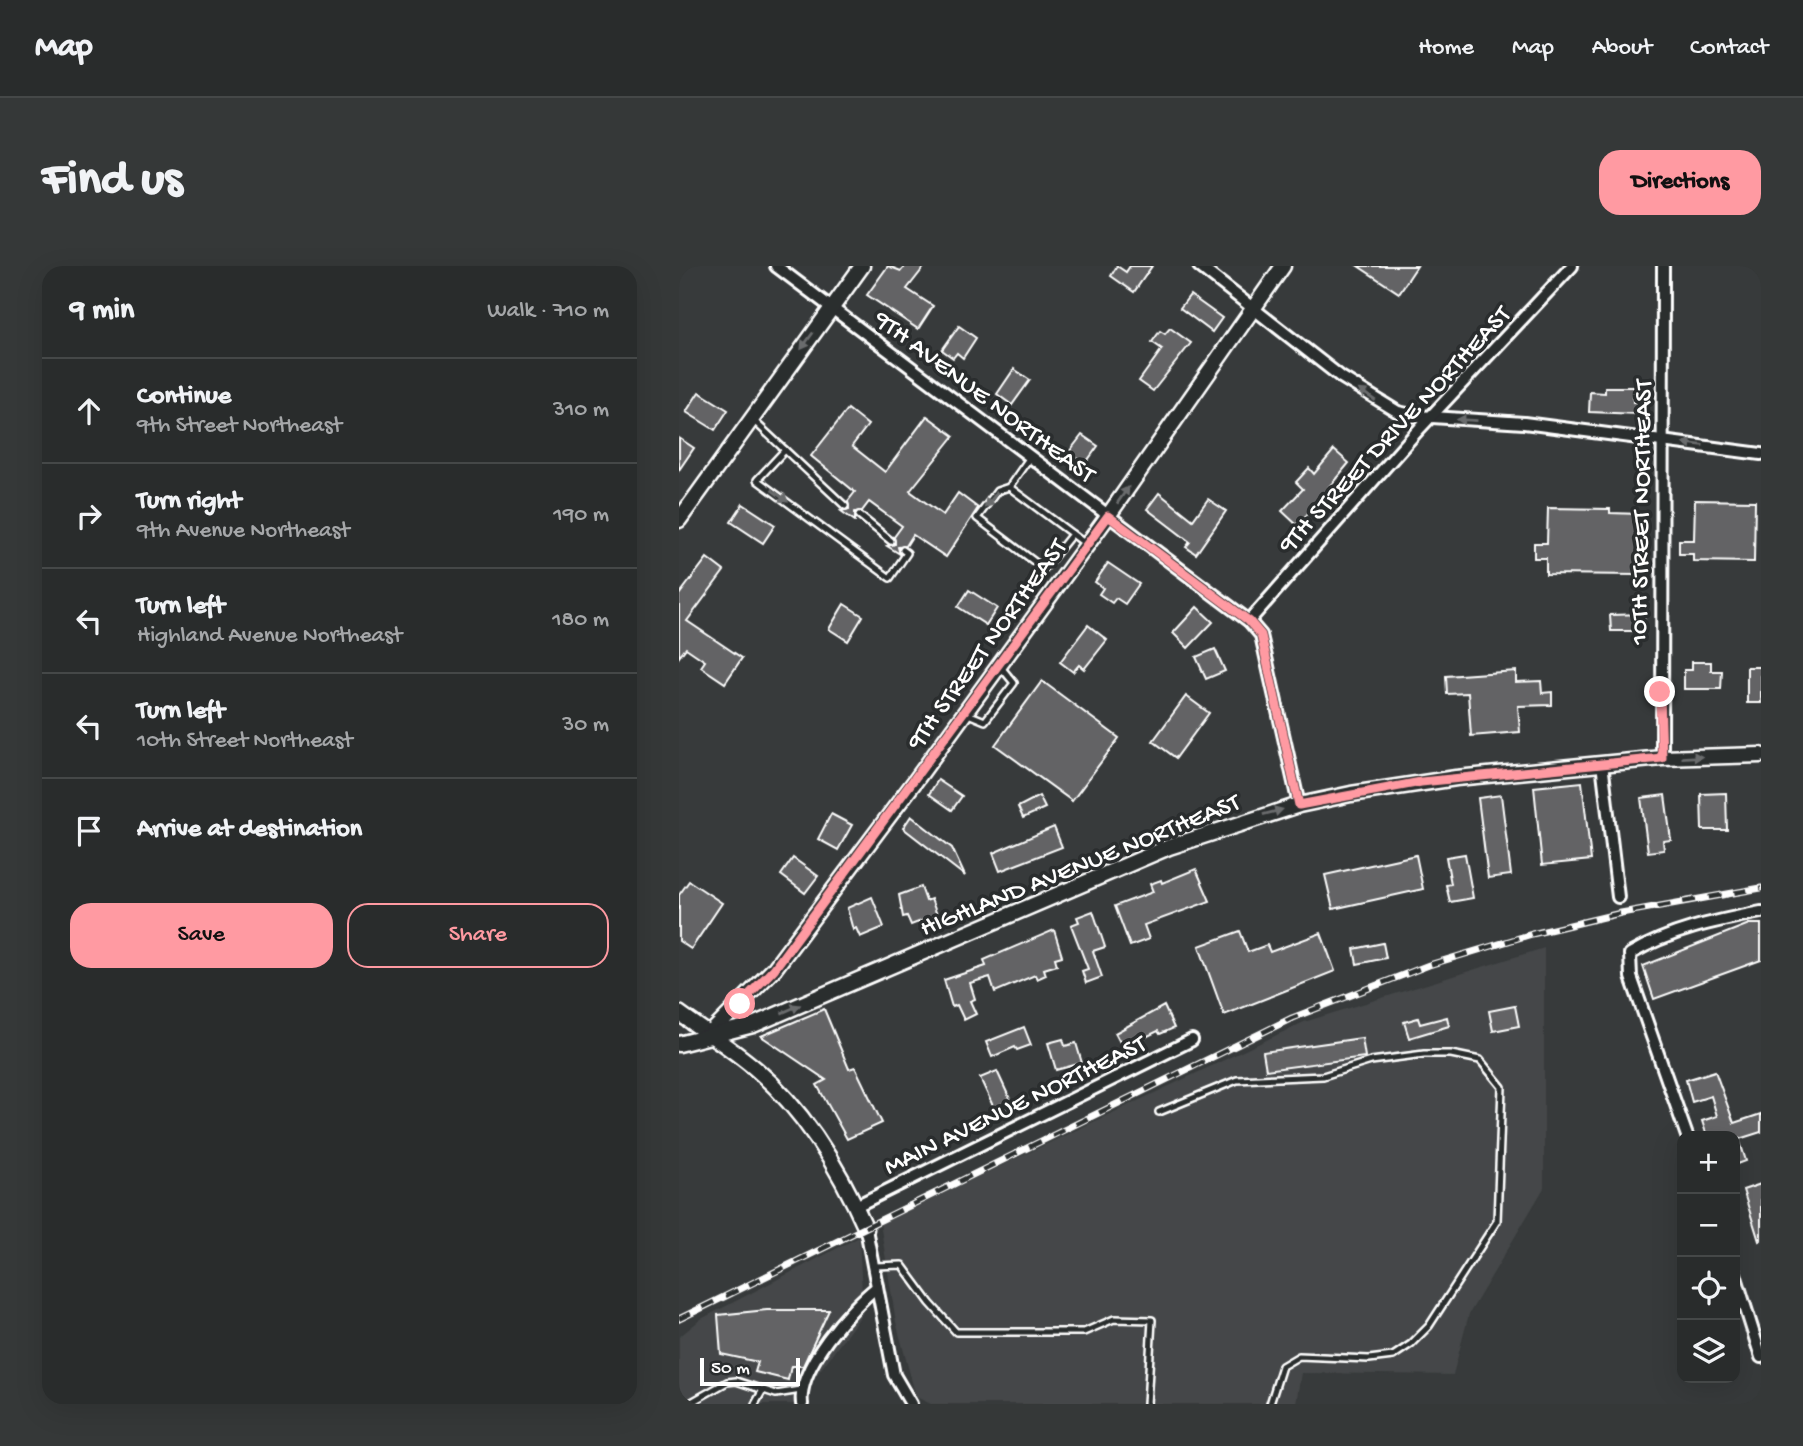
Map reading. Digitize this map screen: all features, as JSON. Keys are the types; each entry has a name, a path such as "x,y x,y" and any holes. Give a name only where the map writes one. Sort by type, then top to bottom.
{"main road":[{"path":"679,520 862,266"},
{"name":"9TH STREET NORTHEAST","path":"709,1035 774,969 1108,516 1283,266"},
{"name":"HIGHLAND AVENUE NORTHEAST","path":"679,1044 753,1025 1168,847 1299,805 1421,782 1662,758 1761,755"},
{"path":"679,1013 738,1055 786,1097 826,1153 866,1229"}],"street":[{"name":"9TH AVENUE NORTHEAST","path":"776,266 1249,621 1261,635 1299,805"},
{"path":"1199,266 1375,401 1398,412 1430,418 1524,423 1761,454"},
{"name":"9TH STREET DRIVE NORTHEAST","path":"1249,621 1430,418 1572,266"},
{"name":"10TH STREET NORTHEAST","path":"1662,758 1663,266"},
{"path":"1602,763 1618,897"},
{"path":"1685,1131 1631,977 1630,954 1652,941 1687,928 1761,912"},
{"name":"MAIN AVENUE NORTHEAST","path":"856,1206 1192,1040"},
{"path":"866,1229 894,1375 911,1404"},
{"path":"802,1404 801,1390 806,1375 850,1311 877,1287"},
{"path":"1740,1290 1761,1357"}],"lane":[{"path":"751,419 845,506"},
{"path":"785,450 757,480 890,578 907,553 903,550"},
{"path":"1030,457 1009,486 997,491 977,518 1045,569 1072,534"},
{"path":"1009,486 1087,545"},
{"path":"859,515 891,541"},
{"path":"965,712 985,721 1014,683 999,665"},
{"path":"1159,1112 1237,1080 1323,1076 1371,1061 1424,1054 1451,1054 1480,1060 1502,1087 1497,1221 1447,1301 1411,1344 1393,1356 1369,1359 1299,1356 1282,1366 1271,1404"},
{"path":"874,1266 902,1265 956,1332 1084,1332 1114,1319 1152,1320 1147,1404"},
{"path":"693,1403 727,1382 776,1394 801,1390"},
{"path":"755,1404 763,1390"}],"shaded area":[{"path":"1544,948 1544,1188 1469,1314 1453,1375 1301,1373 1296,1404 931,1404 916,1397 896,1322 880,1223 1304,1022"},
{"path":"859,1237 863,1313 795,1404 679,1404 679,1337 701,1319"}],"building":[{"path":"888,266 901,271 905,266 925,266 907,289 933,306 918,329 867,295"},
{"path":"1117,266 1126,272 1130,266 1152,266 1134,292 1111,276"},
{"path":"1358,266 1417,266 1399,293"},
{"path":"1190,295 1222,318 1212,332 1180,308"},
{"path":"959,326 976,338 963,358 957,353 953,358 942,350"},
{"path":"1170,328 1191,343 1153,391 1139,381 1162,349 1152,342 1160,331 1165,334"},
{"path":"1014,369 1030,380 1012,405 997,394"},
{"path":"1605,387 1634,387 1633,402 1638,402 1638,414 1589,412 1590,392 1605,393"},
{"path":"699,392 728,410 715,430 686,412"},
{"path":"848,409 868,425 852,446 885,472 927,416 954,436 910,491 943,515 958,493 978,508 946,557 913,535 906,546 898,547 900,554 887,546 895,544 894,537 902,526 869,502 862,511 855,512 855,521 841,511 849,509 848,501 855,492 811,456"},
{"path":"1082,435 1098,446 1085,464 1069,452"},
{"path":"679,438 694,448 679,470"},
{"path":"1334,450 1349,463 1329,487 1335,493 1322,506 1318,503 1297,525 1282,511 1303,489 1296,482 1309,468 1314,474"},
{"path":"1159,493 1193,520 1208,499 1226,511 1196,554 1186,547 1190,542 1147,509"},
{"path":"1695,500 1755,501 1754,562 1693,561 1693,554 1679,554 1679,540 1694,540"},
{"path":"743,504 775,525 763,543 731,522"},
{"path":"1548,508 1610,509 1610,513 1640,514 1639,543 1643,543 1643,554 1638,554 1637,575 1546,574 1546,558 1534,558 1534,543 1547,543"},
{"path":"707,558 724,571 687,621 742,658 725,683 701,667 705,661 686,648 679,657 679,595"},
{"path":"1108,563 1139,584 1125,604 1116,598 1112,603 1099,594 1103,588 1095,582"},
{"path":"969,590 997,608 986,625 958,607"},
{"path":"844,604 863,616 848,641 829,629"},
{"path":"1197,607 1213,622 1188,648 1173,633"},
{"path":"1644,614 1645,631 1611,631 1610,615"},
{"path":"1088,625 1107,640 1084,669 1079,665 1073,672 1060,662"},
{"path":"1215,649 1225,671 1206,679 1196,657"},
{"path":"1692,662 1711,662 1711,671 1722,671 1721,689 1684,689 1684,670 1692,670"},
{"path":"1747,667 1761,667 1761,703 1747,703"},
{"path":"1516,671 1516,682 1541,681 1542,693 1552,692 1552,705 1518,706 1520,732 1471,736 1468,693 1447,694 1446,676"},
{"path":"1042,681 1119,738 1072,801 995,745"},
{"path":"1186,696 1209,713 1176,758 1153,741"},
{"path":"938,780 962,796 952,810 929,794"},
{"path":"1582,782 1591,860 1542,865 1534,787"},
{"path":"1726,793 1727,830 1702,830 1701,794"},
{"path":"1501,795 1511,875 1488,878 1478,798"},
{"path":"1665,795 1671,840 1663,841 1664,850 1648,852 1641,798"},
{"path":"1039,796 1045,808 1023,818 1018,807"},
{"path":"831,814 852,825 838,850 818,839"},
{"path":"911,816 952,848 965,876 903,828"},
{"path":"1054,827 1062,847 1000,871 993,853"},
{"path":"1465,854 1473,898 1450,902 1446,885 1451,884 1446,857"},
{"path":"1416,855 1423,889 1333,909 1325,875"},
{"path":"793,858 818,876 805,893 781,875"},
{"path":"1196,869 1210,901 1144,925 1149,939 1130,946 1115,906 1153,892 1150,884 1161,880 1162,883"},
{"path":"689,881 722,903 691,949 679,941 679,895"},
{"path":"921,887 926,901 931,899 937,915 911,925 907,916 903,917 899,895"},
{"path":"872,897 884,927 860,937 856,928 853,930 847,908"},
{"path":"1093,911 1105,947 1093,951 1102,977 1086,983 1082,971 1088,969 1071,925 1079,922 1077,917"},
{"path":"1749,924 1761,924 1761,960 1654,999 1643,966"},
{"path":"1054,930 1062,956 1055,958 1057,965 1044,969 1046,975 1037,979 1035,975 995,992 990,977 970,983 975,999 970,1001 976,1014 964,1020 957,1005 952,1007 944,980 986,966 984,960"},
{"path":"1240,931 1248,952 1267,945 1270,952 1321,933 1335,971 1224,1015 1199,946"},
{"path":"1383,943 1386,958 1357,964 1354,949"},
{"path":"1164,1006 1174,1028 1160,1034 1158,1031 1123,1048 1115,1033"},
{"path":"1515,1006 1519,1026 1493,1031 1489,1011"},
{"path":"824,1009 849,1069 855,1067 882,1123 847,1139 817,1085 826,1080 761,1036"},
{"path":"1447,1017 1449,1026 1409,1038 1404,1022 1418,1018 1420,1024"},
{"path":"1024,1027 1031,1045 1017,1050 1015,1047 992,1057 986,1042"},
{"path":"1362,1038 1365,1057 1266,1070 1263,1052"},
{"path":"1063,1039 1065,1046 1076,1043 1082,1063 1056,1070 1048,1043"},
{"path":"997,1071 1015,1110 998,1117 980,1078"},
{"path":"1715,1071 1734,1123 1761,1114 1761,1132 1740,1139 1740,1131 1705,1131 1702,1121 1717,1116 1711,1096 1692,1102 1686,1080"},
{"path":"1740,1142 1746,1161 1740,1163"},
{"path":"1761,1184 1761,1240 1759,1241 1743,1190"},
{"path":"767,1310 829,1310 803,1366 791,1366 788,1380 755,1372 758,1362 721,1354 718,1315"}],"railway":[{"path":"679,1319 1292,1018 1429,965 1532,934 1621,913 1761,888"}],"route":[{"path":"740,1004 774,969 1108,516 1249,621 1261,635 1299,805 1421,782 1662,758 1660,692"}]}
